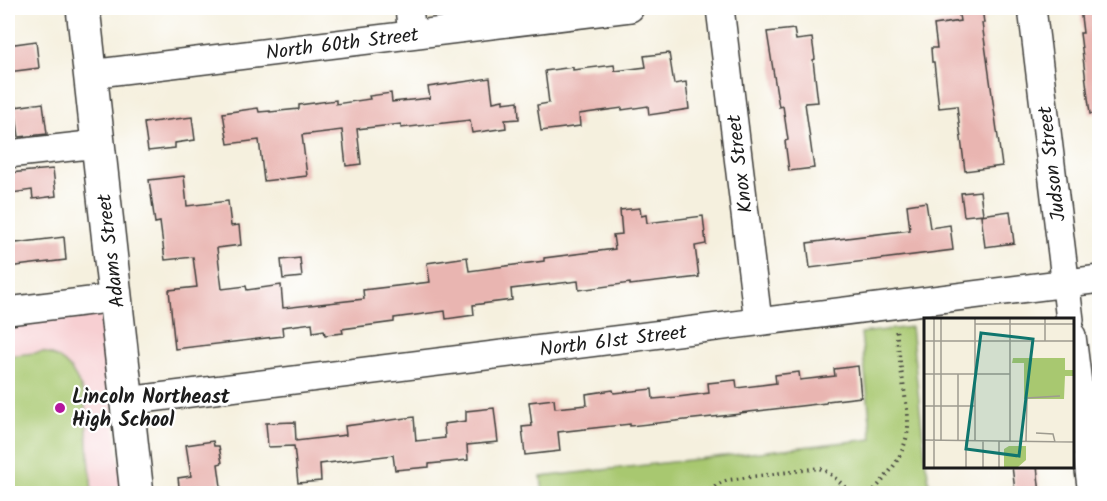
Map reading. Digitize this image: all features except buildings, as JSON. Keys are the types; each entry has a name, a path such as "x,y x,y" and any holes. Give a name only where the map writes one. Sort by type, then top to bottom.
{"main road":[{"name":"Adams Street","path":"83,8 137,494"}],"street":[{"path":"409,8 412,34"},
{"name":"North 60th Street","path":"90,74 630,8"},
{"name":"Knox Street","path":"720,8 758,321"},
{"name":"Judson Street","path":"1032,8 1070,318"},
{"path":"8,154 98,144"},
{"name":"North 61st Street","path":"127,400 1100,279"},
{"path":"8,311 115,298"},
{"path":"1074,352 1092,494"}],"path":[{"path":"870,494 896,463 908,431 896,328"},
{"path":"705,494 728,480 819,468 829,472 854,494"}],"shaded area":[{"name":"Lincoln Northeast High School","path":"101,311 123,493 8,493 8,322"}],"green space":[{"path":"911,327 924,447 924,468 927,468 930,493 543,493 541,477 872,439 861,333"},
{"path":"43,352 58,358 69,367 84,395 92,493 8,493 8,356"}],"place":[{"name":"Lincoln Northeast High School","path":"60,408"}]}
